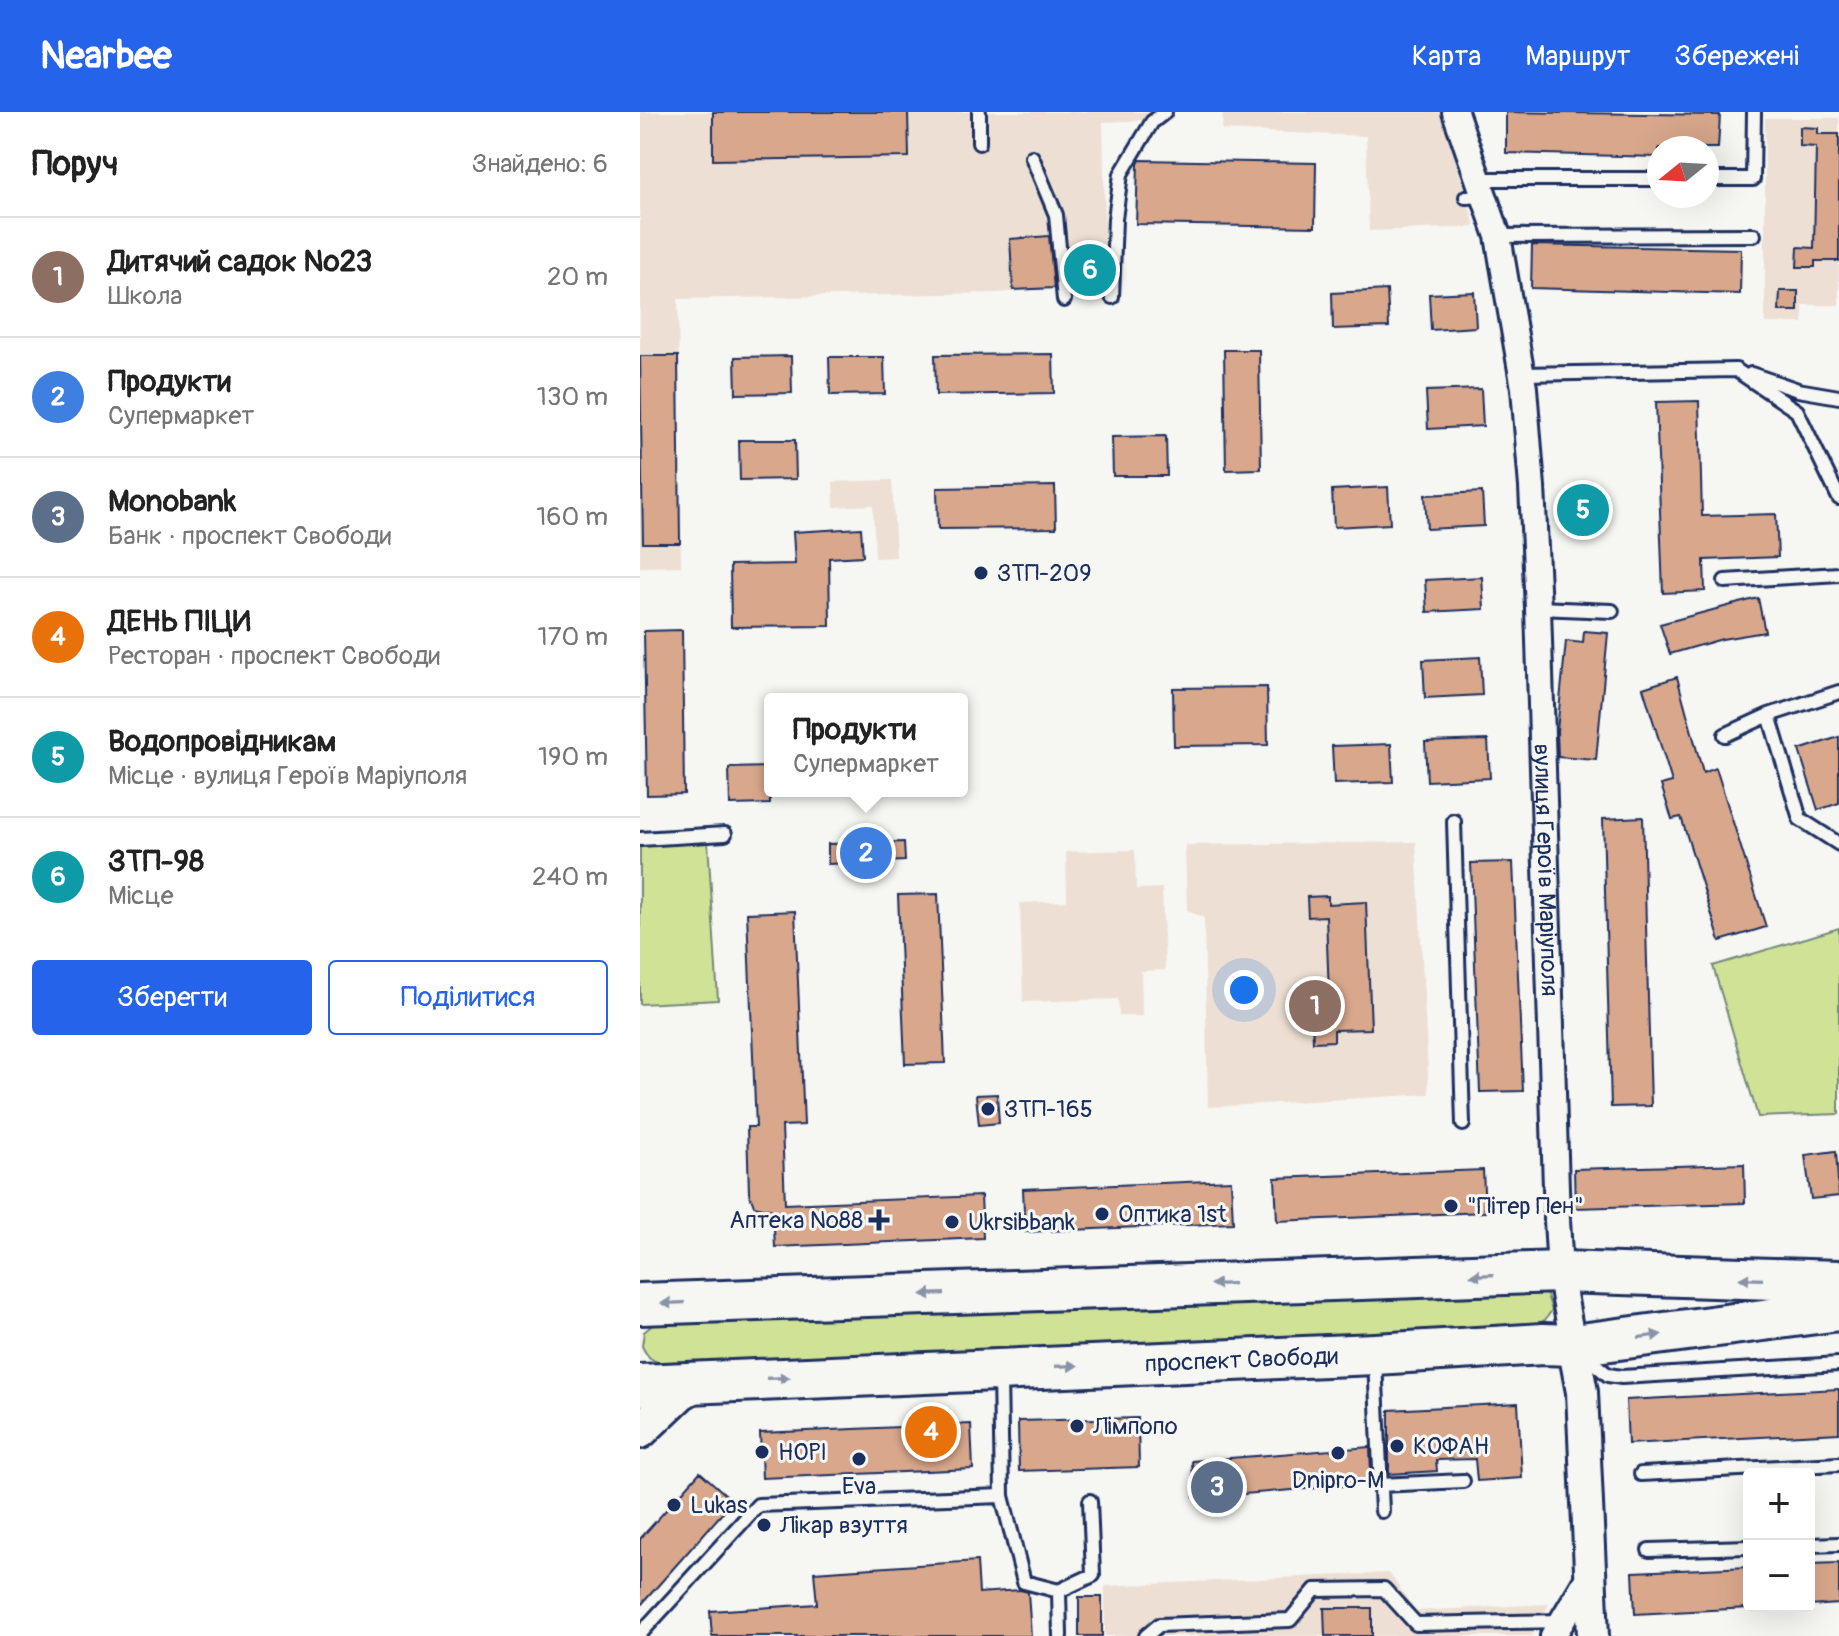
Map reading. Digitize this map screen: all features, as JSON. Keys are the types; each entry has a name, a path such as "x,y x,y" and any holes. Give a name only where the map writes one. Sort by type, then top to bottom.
{"highway":[{"path":"640,1304 1560,1272 1839,1281"},
{"name":"проспект Свободи","path":"640,1385 1573,1345 1839,1310"}],"main road":[{"path":"640,1431 681,1392 701,1381"}],"street":[{"name":"вулиця Героїв Маріуполя","path":"1455,112 1478,191 1498,236 1522,374 1538,608 1560,1272 1582,1392 1593,1636"},
{"path":"1557,1629 1589,1576"}],"lane":[{"path":"979,112 979,143"},
{"path":"1112,297 1115,219 1121,174 1152,122 1165,112"},
{"path":"1719,179 1753,179 1754,112"},
{"path":"1032,157 1056,215 1064,300"},
{"path":"1478,191 1647,180"},
{"path":"1498,236 1754,235"},
{"path":"1522,374 1736,370 1798,390 1839,397"},
{"path":"1736,370 1797,411 1839,498"},
{"path":"1725,581 1839,574"},
{"path":"1538,608 1612,611"},
{"path":"1725,735 1769,715 1839,692"},
{"path":"1769,715 1800,819 1839,844"},
{"path":"1454,821 1463,1124"},
{"path":"640,839 725,834"},
{"path":"1573,1345 1608,1375"},
{"path":"1375,1354 1382,1511"},
{"path":"1582,1392 1608,1375 1839,1364"},
{"path":"1000,1368 1002,1496 1024,1582 1059,1591 1093,1575 1090,1501"},
{"path":"1641,1474 1839,1464"},
{"path":"1380,1485 1463,1481"},
{"path":"640,1634 758,1505 1002,1496"},
{"path":"1815,1545 1839,1544"},
{"path":"1649,1550 1743,1547"},
{"path":"1146,1636 1159,1625 1290,1620 1315,1590 1384,1589 1416,1624 1557,1629"},
{"path":"1059,1591 1060,1636"}],"shaded area":[{"path":"640,112 1147,112 1147,120 1103,122 1106,285 996,293 678,299 681,566 640,567"},
{"path":"1223,112 1442,112 1475,227 1369,231 1366,136 1222,130"},
{"path":"1765,118 1839,118 1839,305 1803,305 1803,323 1765,323"},
{"path":"892,480 896,557 875,558 873,505 834,507 833,482"},
{"path":"1416,842 1429,1094 1208,1107 1204,918 1187,910 1185,845"},
{"path":"1135,850 1136,889 1162,888 1165,970 1141,971 1142,1016 1119,1016 1118,999 1023,1002 1020,903 1067,901 1066,852"},
{"path":"1389,1573 1416,1611 1549,1604 1532,1636 1105,1636 1105,1586"}],"green space":[{"path":"708,842 718,1000 640,1004 640,846"},
{"path":"1839,928 1839,1114 1758,1117 1713,966"},
{"path":"1545,1290 1552,1310 1545,1320 1531,1327 665,1363 651,1359 642,1346 644,1332 656,1322"}],"building":[{"path":"713,112 908,112 909,157 713,160"},
{"path":"1506,112 1720,115 1719,136 1647,136 1647,157 1506,153"},
{"path":"1800,127 1818,128 1818,134 1839,134 1839,261 1815,261 1815,267 1797,267 1798,247 1814,248 1816,147 1800,146"},
{"path":"1140,160 1316,163 1315,227 1136,224"},
{"path":"1049,236 1054,288 1013,290 1010,239"},
{"path":"1532,245 1741,249 1740,294 1531,288"},
{"path":"1069,255 1105,255 1103,285 1072,287"},
{"path":"1387,290 1389,327 1333,329 1332,293"},
{"path":"1780,291 1798,291 1798,311 1779,311"},
{"path":"1474,292 1476,327 1431,330 1429,294"},
{"path":"1224,350 1259,350 1261,469 1226,470"},
{"path":"1053,354 1054,393 936,395 935,355"},
{"path":"640,356 678,356 680,543 643,543"},
{"path":"791,356 792,393 736,394 735,357"},
{"path":"829,357 884,357 885,394 830,395"},
{"path":"1481,389 1483,426 1428,429 1426,391"},
{"path":"1699,401 1702,516 1776,514 1778,557 1704,560 1705,591 1663,593 1656,402"},
{"path":"1166,436 1167,476 1113,476 1112,437"},
{"path":"739,440 795,440 796,479 740,480"},
{"path":"1055,486 1056,528 938,529 937,488"},
{"path":"1388,487 1390,524 1334,527 1332,490"},
{"path":"1482,492 1484,526 1427,529 1425,495"},
{"path":"861,528 863,556 829,558 830,626 731,627 730,565 795,564 793,532"},
{"path":"1482,577 1484,609 1427,612 1425,580"},
{"path":"1758,598 1765,632 1722,639 1670,654 1660,624"},
{"path":"682,630 684,794 647,795 644,631"},
{"path":"1584,631 1608,633 1596,760 1558,757 1557,731 1566,641 1583,643"},
{"path":"1480,657 1482,695 1425,698 1423,660"},
{"path":"1677,677 1703,773 1716,768 1766,927 1720,941 1681,817 1672,819 1661,785 1672,782 1643,688"},
{"path":"1267,687 1268,745 1174,746 1173,688"},
{"path":"1839,737 1839,803 1818,810 1799,750"},
{"path":"1488,740 1490,778 1427,781 1425,742"},
{"path":"1391,744 1393,782 1334,784 1332,746"},
{"path":"764,767 764,797 770,797 770,804 730,805 729,768"},
{"path":"1643,817 1651,1106 1611,1107 1603,819"},
{"path":"904,842 905,861 828,864 828,844"},
{"path":"1513,862 1523,1091 1480,1092 1471,863"},
{"path":"938,894 945,1063 905,1064 898,895"},
{"path":"1328,896 1328,904 1366,902 1371,1029 1334,1030 1334,1041 1313,1042 1312,1021 1330,1021 1326,916 1308,917 1307,897"},
{"path":"795,911 804,1125 782,1126 785,1204 981,1196 983,1238 775,1247 773,1210 754,1206 749,1193 747,1127 756,1127 747,913"},
{"name":"ЗТП-165","path":"997,1094 999,1123 979,1125 976,1095"},
{"path":"1836,1151 1839,1196 1811,1199 1805,1155"},
{"path":"1744,1164 1745,1203 1575,1208 1574,1169"},
{"path":"1483,1170 1485,1212 1277,1221 1275,1178"},
{"path":"1231,1180 1233,1223 1025,1232 1023,1189"},
{"path":"1839,1389 1839,1433 1628,1444 1626,1400"},
{"path":"1518,1403 1522,1478 1477,1481 1475,1459 1436,1460 1437,1471 1389,1474 1389,1410"},
{"path":"1138,1418 1139,1467 1019,1471 1018,1421"},
{"path":"971,1424 973,1469 762,1478 760,1433"},
{"path":"1370,1447 1371,1475 1367,1475 1368,1484 1194,1498 1192,1461"},
{"path":"700,1472 733,1501 640,1606 640,1539"},
{"path":"977,1561 979,1593 1028,1592 1031,1636 712,1636 710,1611 817,1604 814,1572"},
{"path":"1839,1563 1839,1604 1815,1606 1815,1564"},
{"path":"1743,1567 1743,1608 1635,1614 1633,1572"},
{"path":"1079,1597 1102,1597 1102,1636 1079,1636"},
{"path":"1324,1608 1372,1608 1372,1636 1325,1636"}],"place":[{"name":"ЗТП-98","path":"1090,270"},
{"name":"Водопровідникам","path":"1583,510"},
{"name":"ЗТП-209","path":"981,573"},
{"name":"Продукти","path":"866,853"},
{"name":"Дитячий садок №23","path":"1315,1006"},
{"name":"ЗТП-165","path":"988,1109"},
{"name":"\"Пітер Пен\"","path":"1451,1206"},
{"name":"Оптика 1st","path":"1102,1214"},
{"name":"Аптека №88","path":"879,1220"},
{"name":"Ukrsibbank","path":"952,1222"},
{"name":"Лімпопо","path":"1077,1426"},
{"name":"ДЕНЬ ПІЦИ","path":"931,1432"},
{"name":"КОФАН","path":"1397,1446"},
{"name":"НОРІ","path":"762,1452"},
{"name":"Dnipro-M","path":"1338,1453"},
{"name":"Eva","path":"859,1459"},
{"name":"Monobank","path":"1217,1487"},
{"name":"Lukas","path":"674,1505"},
{"name":"Лікар взуття","path":"764,1525"}]}
